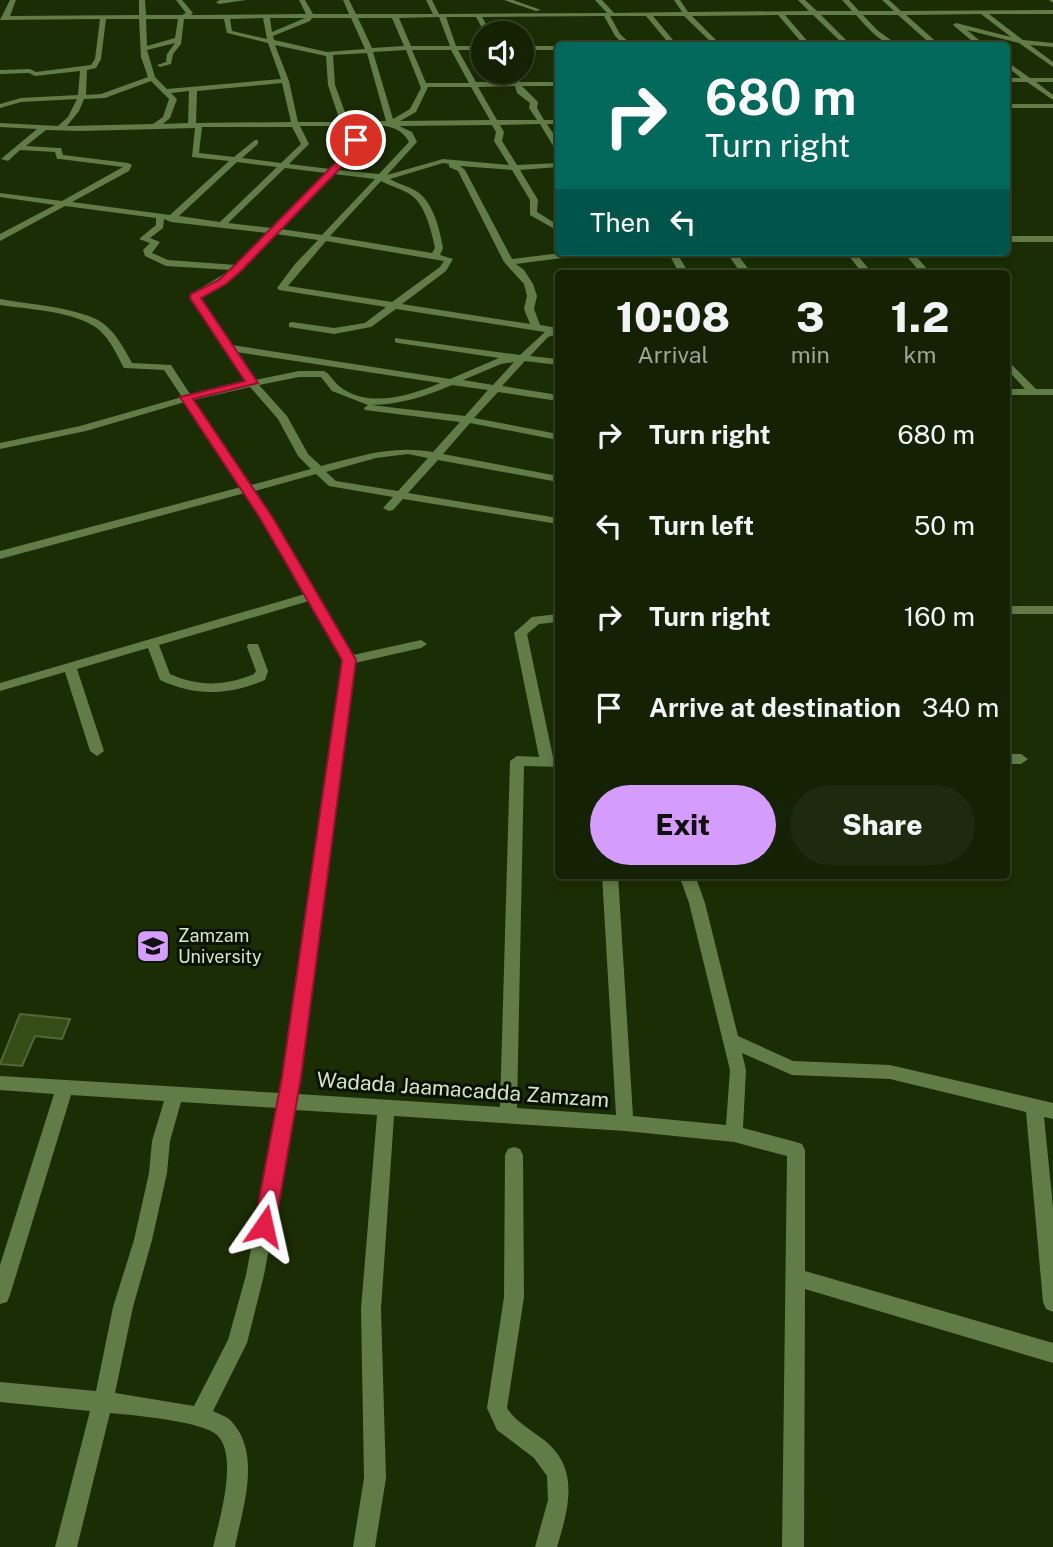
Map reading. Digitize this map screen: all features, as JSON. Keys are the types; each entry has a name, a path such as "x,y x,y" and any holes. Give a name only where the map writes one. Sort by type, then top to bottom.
{"street":[{"path":"13,0 3,18 1053,12"},
{"path":"142,0 144,57 152,78 173,100 166,118 156,126"},
{"path":"179,0 190,9 190,13 181,18"},
{"path":"218,18 219,1 243,0"},
{"path":"271,38 308,20 310,12 302,0"},
{"path":"346,0 369,49 391,124 409,134 413,142 282,288 555,330"},
{"path":"429,0 500,132 498,141 534,200 533,213 555,226"},
{"path":"507,0 537,13"},
{"path":"537,13 544,0"},
{"path":"598,0 610,15 617,35 625,42"},
{"path":"677,0 687,15 715,42"},
{"path":"800,0 845,42"},
{"path":"845,0 858,15 891,42"},
{"path":"885,0 934,42"},
{"path":"923,0 978,42"},
{"path":"1012,0 1030,12"},
{"path":"723,6 734,14"},
{"path":"981,13 1053,65"},
{"path":"648,14 672,42"},
{"path":"780,14 806,42"},
{"path":"478,15 481,21"},
{"path":"391,124 413,110 425,88 395,16"},
{"path":"227,17 229,32 271,38 329,55 338,50 471,48"},
{"path":"222,224 305,144 295,124 266,17"},
{"path":"160,65 169,63 170,54 178,44 181,18"},
{"path":"0,72 30,71 34,74 94,68 98,59 103,19"},
{"path":"956,25 1024,42 1053,45"},
{"path":"145,49 177,40"},
{"path":"534,48 555,48"},
{"path":"329,55 335,105 342,115 339,124"},
{"path":"1010,66 1053,98"},
{"path":"58,129 69,123 77,102 83,97 86,83 83,69"},
{"path":"0,106 16,101 106,95 152,78"},
{"path":"165,91 285,80"},
{"path":"1010,80 1053,80"},
{"path":"534,84 555,83"},
{"path":"423,85 518,84 520,91 534,102 533,108 555,142"},
{"path":"193,87 195,155 380,177 399,177 420,165 444,161 537,168 555,165"},
{"path":"1010,106 1053,106"},
{"path":"0,125 58,129 555,122"},
{"path":"339,124 357,143 238,268 223,282 197,294 195,298 252,383 283,418 303,456 333,484 555,520"},
{"path":"5,159 44,127"},
{"path":"171,219 255,142"},
{"path":"0,238 64,204 128,165 60,157 58,150 49,147 18,148"},
{"path":"444,161 461,170 508,262 519,270 532,290 533,301 528,309 536,327"},
{"path":"380,177 416,193 422,200 436,230 439,248 435,255"},
{"path":"0,195 325,238 449,259 443,269 368,325 352,330 334,331 292,325"},
{"path":"160,218 160,226 144,239 156,242 147,250 148,254 166,263 238,268"},
{"path":"1010,239 1053,239"},
{"path":"508,262 555,256"},
{"path":"853,256 865,270"},
{"path":"911,256 923,270"},
{"path":"0,302 70,314 96,323 117,344 128,366 167,367 248,490 349,660 288,1101 255,1275 237,1343 199,1417"},
{"path":"389,508 523,357 545,335 555,332"},
{"path":"398,340 448,349 555,362"},
{"path":"229,348 555,398"},
{"path":"0,446 82,429 186,397 318,373 324,374 337,389 345,393 368,402 384,401 453,382 499,361 523,357"},
{"path":"1010,366 1033,392"},
{"path":"1010,392 1053,392"},
{"path":"345,393 351,405 468,420 555,436"},
{"path":"0,555 386,454 408,451 555,477"},
{"path":"0,687 311,596"},
{"path":"1010,610 1053,610"},
{"path":"508,1117 517,761 553,762 520,633 536,620 555,618"},
{"path":"152,643 165,677 181,685 221,691 260,677 262,671 253,647"},
{"path":"349,660 421,644"},
{"path":"69,667 97,751"},
{"path":"610,879 625,1123"},
{"path":"688,879 697,903 738,1070 734,1134"},
{"path":"730,1040 792,1068 890,1072 1053,1111"},
{"name":"Wadada Jaamacadda Zamzam","path":"0,1083 625,1123 734,1134 796,1150 795,1276"},
{"path":"0,1294 65,1087"},
{"path":"66,1547 103,1401 123,1307 143,1240 158,1172 161,1141 175,1093"},
{"path":"1034,1106 1053,1302"},
{"path":"364,1547 375,1478 371,1309 386,1109"},
{"path":"514,1155 514,1297 497,1408 502,1421 546,1452 562,1482 547,1547"},
{"path":"793,1547 795,1276 1053,1353"},
{"path":"0,1392 103,1401 199,1417 223,1426 235,1447 235,1494 223,1547"}],"building":[{"path":"20,1014 70,1019 62,1039 35,1036 22,1066 0,1064"}],"place":[{"name":"Zamzam University","path":"153,946"}],"route":[{"path":"264,1226 292,1077 349,660 273,533 267,518 186,397 252,383 195,298 197,294 223,282 238,268 352,151 356,140"}]}
